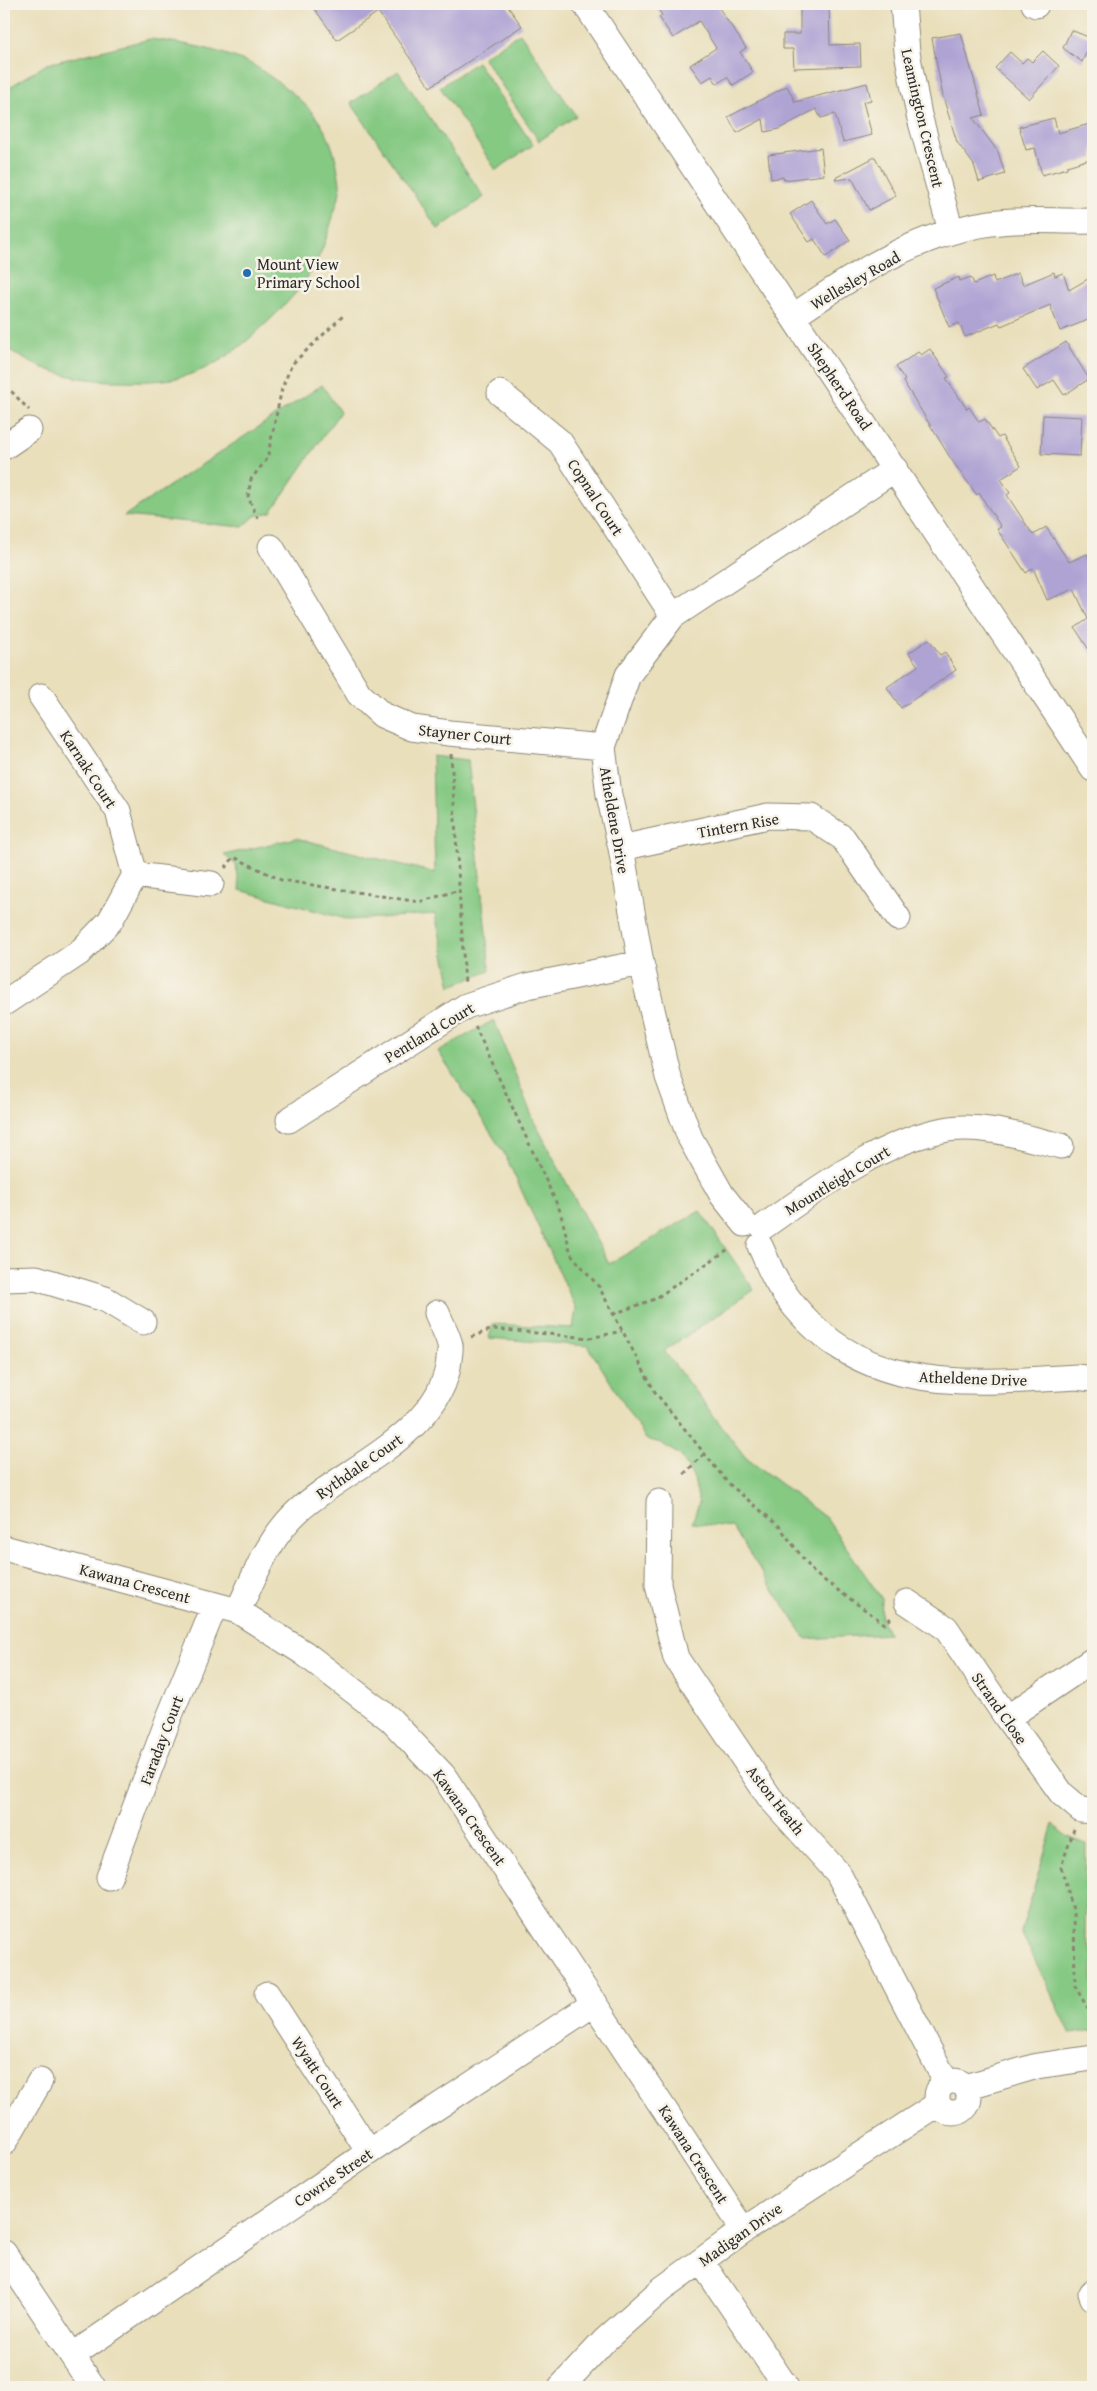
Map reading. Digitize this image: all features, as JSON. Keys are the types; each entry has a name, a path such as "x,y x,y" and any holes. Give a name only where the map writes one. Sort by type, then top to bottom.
{"street":[{"name":"Shepherd Road","path":"585,4 794,316 1093,769"},
{"name":"Leamington Crescent","path":"903,4 906,52 919,115 951,231"},
{"name":"Wellesley Road","path":"794,316 881,260 951,231 992,223 1093,221"},
{"name":"Copnal Court","path":"500,393 560,442 674,616"},
{"path":"4,447 29,430"},
{"name":"Atheldene Drive","path":"895,469 674,616 628,675 603,747 609,795 641,963 668,1077 690,1138 722,1195 756,1232 780,1289 803,1318 827,1340 853,1356 886,1370 939,1380 1093,1379"},
{"name":"Stayner Court","path":"271,547 359,694 382,715 412,728 449,734 603,747"},
{"name":"Karnak Court","path":"42,696 118,810 135,875"},
{"name":"Tintern Rise","path":"620,848 768,816 811,817 843,838 898,918"},
{"path":"4,1003 79,953 110,921 135,875 211,884"},
{"name":"Pentland Court","path":"289,1120 466,1006 528,986 641,963"},
{"name":"Mountleigh Court","path":"756,1232 873,1155 911,1138 950,1129 993,1130 1062,1146"},
{"path":"4,1279 36,1278 44,1280 105,1299 143,1322"},
{"name":"Rythdale Court","path":"227,1608 277,1535 296,1512 326,1488 406,1433 437,1396 448,1371 450,1346 438,1313"},
{"name":"Aston Heath","path":"659,1502 658,1585 676,1658 770,1798 838,1874 950,2091"},
{"name":"Kawana Crescent","path":"4,1548 227,1608 304,1653 390,1719 443,1775 596,2002 744,2230"},
{"name":"Strand Close","path":"907,1602 946,1628 1006,1718 1062,1794 1087,1811"},
{"name":"Faraday Court","path":"109,1877 168,1720 227,1608"},
{"path":"1006,1718 1093,1660"},
{"name":"Wyatt Court","path":"267,1994 370,2152"},
{"name":"Cowrie Street","path":"73,2355 370,2152 596,2002"},
{"name":"Madigan Drive","path":"561,2387 606,2340 662,2289 744,2230 950,2091 1037,2066 1093,2058"},
{"path":"4,2143 40,2081"},
{"path":"4,2252 93,2387"},
{"path":"702,2260 786,2387"}],"path":[{"path":"258,520 248,497 251,480 267,459 282,388 292,364 343,316"},
{"path":"4,388 12,392 30,410 29,430"},
{"path":"449,734 466,1006 560,1212 571,1254 599,1287 655,1392 728,1483 779,1526 814,1573 885,1624 907,1602"},
{"path":"211,884 234,857 281,880 419,902 460,890"},
{"path":"613,1314 655,1299 730,1248"},
{"path":"450,1346 493,1329 590,1338 622,1331"},
{"path":"684,1474 704,1453"},
{"path":"1087,1811 1061,1867 1074,1913 1075,1986 1093,2018"}],"green space":[{"path":"520,33 576,116 539,141 483,57"},
{"path":"150,39 200,47 237,58 255,66 294,95 313,114 328,136 337,165 340,185 339,198 323,248 305,281 288,302 247,341 225,357 201,370 179,378 151,381 113,381 69,376 28,361 4,345 4,93 13,85 47,64"},
{"path":"477,62 533,145 496,170 440,87"},
{"path":"398,71 484,197 438,229 351,103"},
{"path":"322,385 340,412 271,512 255,516 243,527 124,516"},
{"path":"432,756 468,760 490,971 451,986 435,914 349,920 240,890 236,865 224,855 296,838 435,873"},
{"path":"494,1020 533,1119 609,1264 700,1211 754,1290 664,1351 746,1458 826,1518 882,1599 881,1618 889,1634 806,1639 732,1527 692,1523 699,1503 694,1479 681,1456 661,1443 646,1439 588,1346 489,1338 493,1324 573,1328 576,1308 505,1155 438,1051"},
{"path":"1053,1824 1066,1836 1086,1844 1085,1936 1093,1957 1093,2030 1071,2034 1021,1932"}],"building":[{"path":"311,4 506,4 522,26 430,87 378,12 337,40"},
{"path":"654,4 725,4 719,8 746,48 740,52 753,72 733,85 727,77 717,84 712,76 702,82 690,65 716,48 699,21 673,38 659,17 662,15"},
{"path":"800,4 829,4 830,45 860,44 861,66 794,68 793,49 783,49 783,34 800,34"},
{"path":"1071,30 1093,39 1093,56 1086,53 1082,62 1063,48"},
{"path":"961,33 984,115 973,118 998,152 1005,174 979,182 974,165 957,142 943,97 932,38"},
{"path":"1043,51 1059,66 1029,99 995,68 1010,52 1022,63 1027,58 1032,62"},
{"path":"867,83 871,100 863,102 872,135 843,142 835,114 821,118 816,109 779,129 765,132 763,119 737,133 728,117 787,86 795,102"},
{"path":"1054,118 1058,133 1093,123 1093,158 1042,175 1035,148 1026,150 1019,127"},
{"path":"821,148 824,175 784,180 783,177 771,179 768,155"},
{"path":"875,157 896,196 869,210 852,178 836,180 835,178"},
{"path":"811,200 827,224 835,219 850,240 826,257 814,239 809,242 790,214"},
{"path":"1054,272 1055,276 1063,273 1069,290 1093,276 1093,318 1060,331 1050,305 1001,326 999,323 965,337 959,323 949,327 933,288 959,277 960,281 971,277 974,284 993,276 995,283 1018,273 1023,285"},
{"path":"1066,342 1089,379 1064,395 1054,380 1037,390 1023,369"},
{"path":"930,349 949,377 946,378 967,409 969,407 979,422 985,419 998,438 1002,436 1021,466 1001,479 1010,493 1007,495 1033,535 1046,527 1069,562 1087,554 1093,567 1093,656 1075,628 1088,619 1074,589 1047,600 1033,568 1026,573 997,529 1001,527 979,493 977,495 951,459 903,381 905,380 896,367 918,352 921,355"},
{"path":"1043,415 1082,417 1080,456 1041,454"},
{"path":"929,639 940,655 945,652 956,670 901,708 887,687 918,666 909,653"}],"place":[{"name":"Mount View Primary School","path":"247,273"}]}
